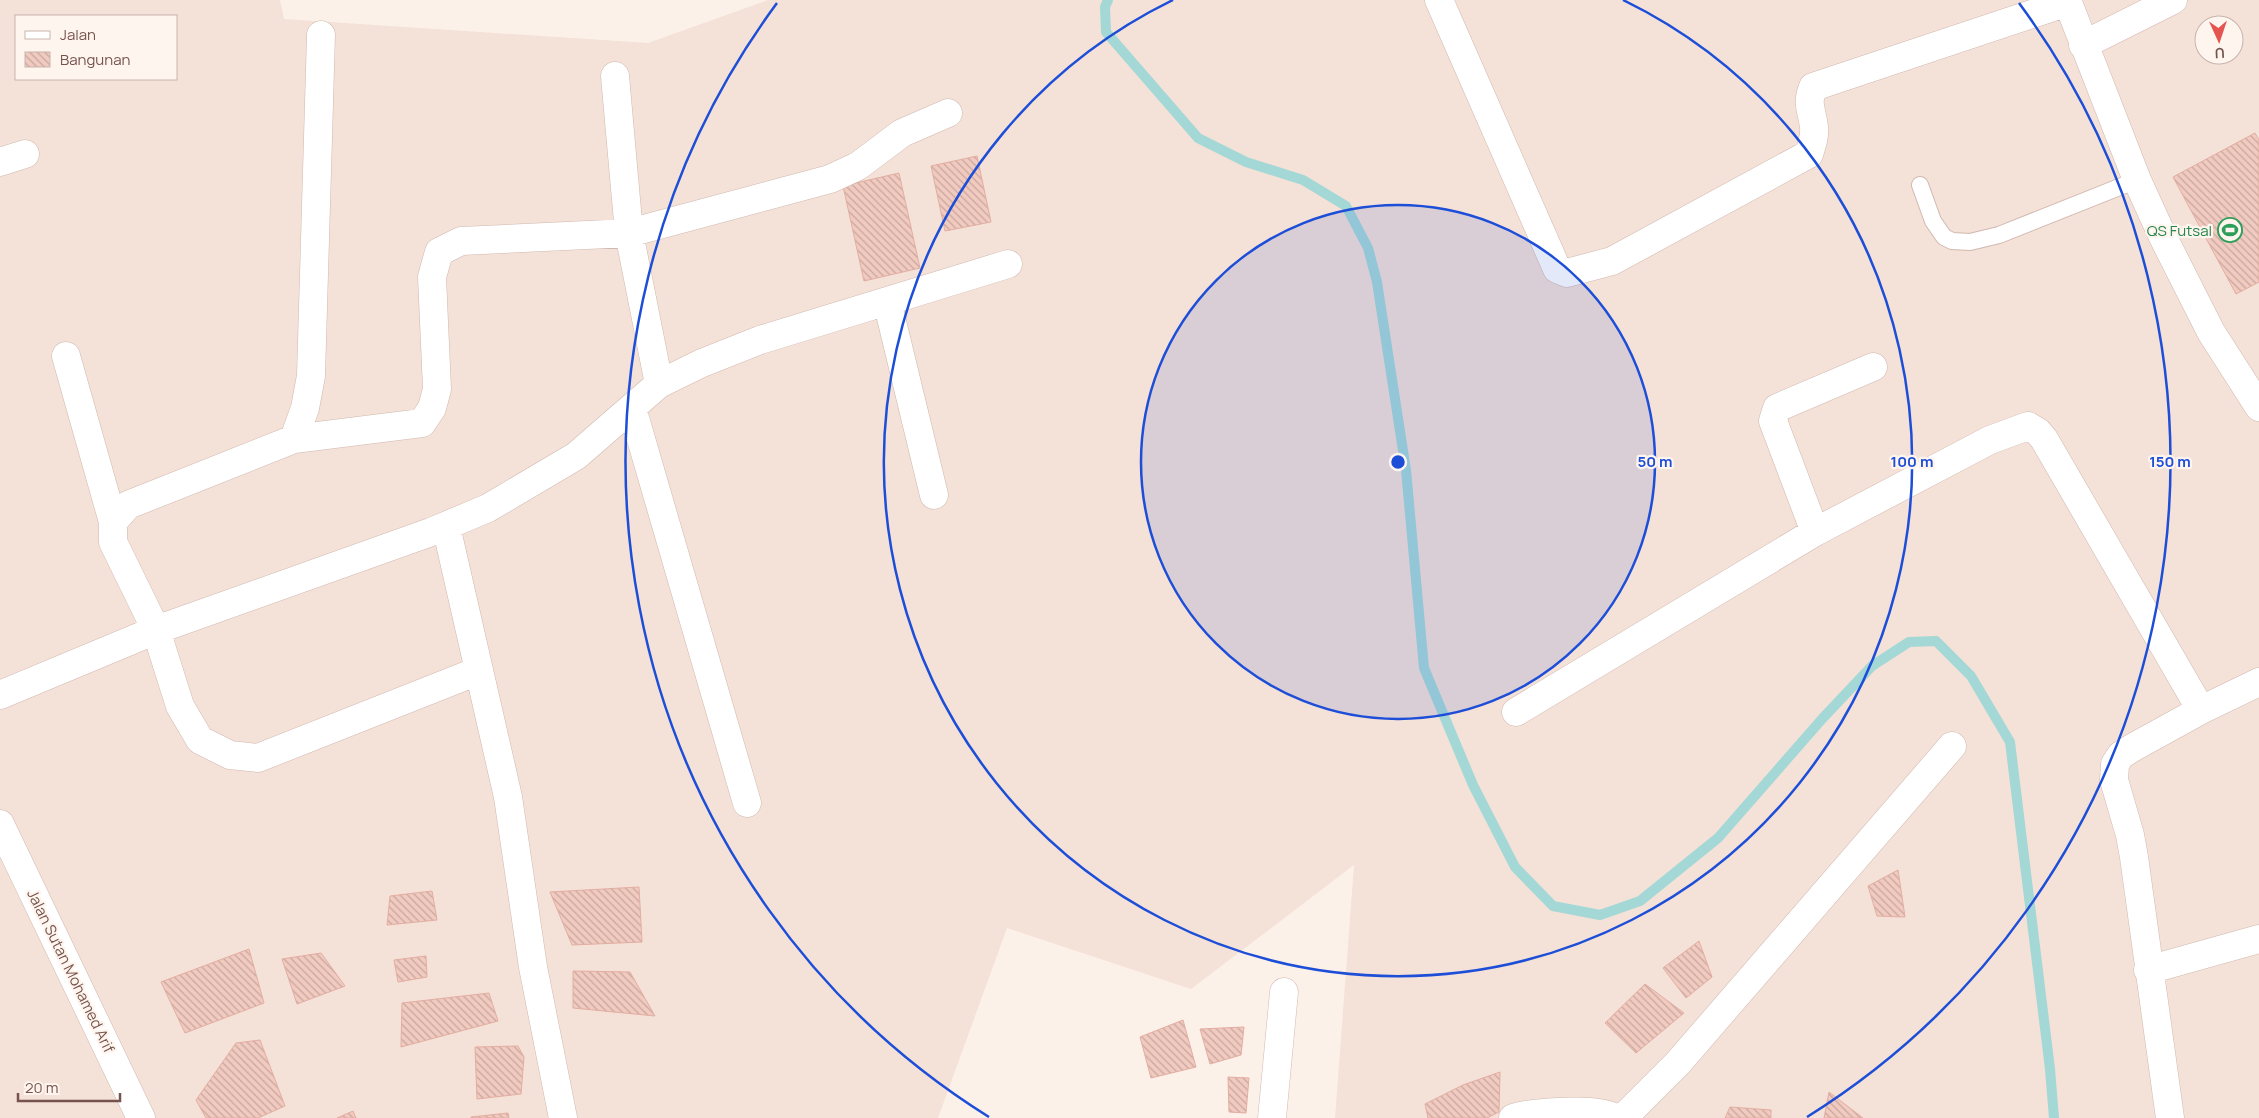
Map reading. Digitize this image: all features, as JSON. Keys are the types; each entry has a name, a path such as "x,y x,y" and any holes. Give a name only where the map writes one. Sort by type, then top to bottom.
{"street":[{"path":"1439,0 1557,269 1567,274 1612,261 1809,154 1813,142 1814,127 1808,99 1813,87 2067,1 2137,180 2211,332 2259,407"},
{"path":"2083,45 2173,0"},
{"path":"294,439 305,408 311,376 321,35"},
{"path":"615,76 629,233 659,384"},
{"path":"113,522 128,506 294,439 422,424 432,408 437,389 432,277 439,252 461,241 629,233 830,179 858,166 902,134 948,113"},
{"path":"0,695 156,630 446,526 488,508 576,456 659,384 702,363 760,340 1008,264"},
{"path":"886,301 934,495"},
{"path":"66,356 113,522 113,542 156,630 180,706 200,740 230,755 258,758 478,671"},
{"path":"1815,532 1773,421 1777,408 1872,367"},
{"path":"632,408 747,803"},
{"path":"1516,712 1815,532 1990,440 2024,427 2033,428 2044,439 2201,710"},
{"path":"446,526 508,797 533,967 563,1118"},
{"path":"2170,1118 2132,850 2113,771 2121,755 2132,748 2201,710 2259,682"},
{"path":"1623,1118 1678,1063 1952,746"},
{"name":"Jalan Sutan Mohamed Arif","path":"0,824 141,1118"},
{"path":"2148,970 2259,939"},
{"path":"1272,1118 1284,992"},
{"path":"1513,1118 1524,1114 1594,1112 1610,1114 1615,1118"}],"lane":[{"path":"1920,185 1933,221 1944,237 1952,241 1970,242 1999,235 2137,180"}],"shaded area":[{"path":"0,0 280,0 284,19 648,43 768,0 2259,0 2259,1118 1335,1118 1354,865 1191,989 1007,928 938,1118 0,1118"}],"building":[{"name":"QS Futsal","path":"2255,133 2259,140 2259,282 2236,294 2173,177"},
{"path":"977,156 991,222 945,231 931,166"},
{"path":"899,173 920,268 864,281 843,186"},
{"path":"1898,870 1905,917 1877,916 1868,886"},
{"path":"639,887 642,942 572,945 550,892"},
{"path":"432,891 437,920 387,925 390,896"},
{"path":"1699,941 1712,977 1686,998 1663,968"},
{"path":"249,949 264,1003 185,1033 161,982"},
{"path":"321,953 345,986 297,1004 282,959"},
{"path":"426,956 427,977 398,982 394,960"},
{"path":"573,971 630,972 655,1016 573,1008"},
{"path":"1645,984 1684,1013 1636,1053 1605,1023"},
{"path":"489,993 498,1021 401,1047 402,1003"},
{"path":"1183,1020 1196,1067 1151,1078 1140,1037"},
{"path":"1244,1027 1241,1055 1210,1064 1200,1029"},
{"path":"260,1040 285,1106 258,1118 206,1118 196,1100 236,1043"},
{"path":"518,1046 524,1057 521,1094 477,1099 475,1047"},
{"path":"1500,1072 1499,1112 1487,1118 1428,1118 1425,1104 1463,1085"},
{"path":"1228,1077 1249,1078 1246,1113 1229,1112"},
{"path":"1829,1092 1863,1118 1824,1118"},
{"path":"1730,1107 1771,1110 1771,1118 1725,1118"},
{"path":"353,1111 356,1118 337,1118"},
{"path":"508,1113 509,1118 471,1118 471,1117"}],"waterway":[{"path":"1108,0 1105,7 1106,32 1198,138 1246,162 1303,180 1346,206 1368,248 1377,282 1406,470 1424,668 1473,785 1515,867 1553,906 1600,915 1640,901 1718,838 1822,719 1872,666 1909,642 1936,641 1971,676 2010,742 2050,1069 2054,1118"}],"place":[{"name":"QS Futsal","path":"2230,230"}]}
